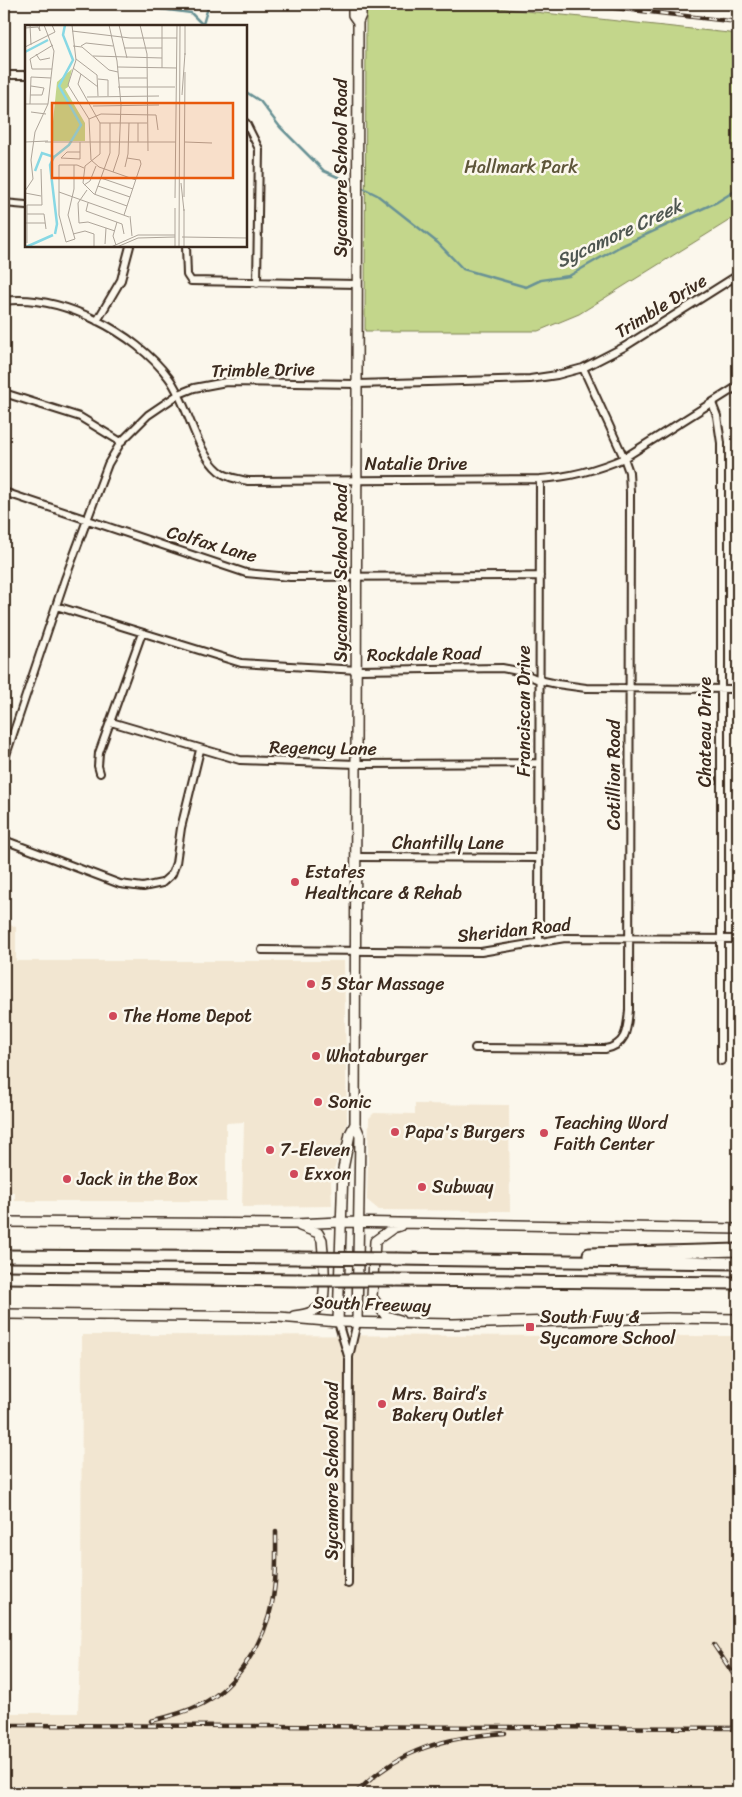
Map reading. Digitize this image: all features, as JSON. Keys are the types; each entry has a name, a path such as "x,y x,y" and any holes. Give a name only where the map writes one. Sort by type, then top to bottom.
{"highway":[{"path":"4,1249 80,1250 95,1256"},
{"path":"538,1261 547,1254 738,1250"},
{"path":"4,1256 738,1263"},
{"name":"South Freeway","path":"7,1278 738,1283"}],"main road":[{"name":"Sycamore School Road","path":"353,4 353,15 358,22"},
{"name":"Sycamore School Road","path":"357,1322 360,1136 355,1124 358,670 357,214 358,22 361,16 361,4"},
{"name":"Sycamore School Road","path":"338,1322 343,1169 350,1134 355,1124"},
{"path":"4,1222 295,1224 358,1222 607,1225 738,1229"},
{"path":"279,1317 302,1315 317,1308 322,1303 322,1240 318,1233 295,1224"},
{"path":"410,1224 393,1228 374,1241 372,1297 386,1316 411,1324"},
{"name":"South Freeway","path":"4,1314 279,1317 338,1322 411,1324 667,1318 738,1319"}],"street":[{"path":"4,75 25,75"},
{"path":"248,127 259,149 257,283"},
{"path":"4,203 25,205"},
{"path":"97,321 121,280 129,248"},
{"path":"186,248 186,275 191,281 357,284"},
{"name":"Trimble Drive","path":"4,761 56,606 108,464 121,442 148,415 180,394 194,388 226,382 357,384 530,379 557,376 583,368 624,347 738,275"},
{"name":"Natalie Drive","path":"4,301 38,301 97,321 128,338 152,358 180,394 211,462 220,472 231,478 265,482 540,479 579,474 624,458 738,386"},
{"name":"Cotillion Road","path":"475,1048 605,1049 620,1044 626,1034 629,1010 630,938 629,472 583,368"},
{"path":"4,393 80,417 121,442"},
{"name":"Chateau Drive","path":"712,403 717,416 721,443 720,1061"},
{"name":"Franciscan Drive","path":"539,943 540,479"},
{"name":"Colfax Lane","path":"4,492 246,573 290,578 540,576"},
{"name":"Rockdale Road","path":"56,606 241,663 358,670 502,668 518,671 539,680 586,688 720,691 738,689"},
{"path":"100,773 98,766 99,753 142,634"},
{"name":"Regency Lane","path":"111,722 200,750 249,760 357,764 539,763"},
{"path":"4,840 120,884 144,887 162,883 172,874 176,863 181,828 200,750"},
{"name":"Chantilly Lane","path":"357,857 539,858"},
{"name":"Sheridan Road","path":"262,950 357,949 481,952 565,938 738,939"},
{"name":"Sycamore School Road","path":"338,1322 349,1357"},
{"name":"Sycamore School Road","path":"348,1584 349,1357 357,1322"}],"shaded area":[{"path":"4,923 16,927 16,961 344,961 347,1123 331,1181 332,1206 242,1207 244,1122 226,1123 226,1201 15,1201 15,1193 4,1192"},
{"path":"415,1104 509,1105 510,1211 379,1210 367,1200 369,1118 374,1113 415,1114"},
{"path":"82,1335 738,1336 738,1793 4,1793 4,1713 78,1713 81,1618"}],"green space":[{"name":"Hallmark Park","path":"366,4 461,4 738,34 738,215 579,314 538,331 365,331"}],"waterway":[{"name":"Sycamore Creek","path":"143,4 146,7 191,13 203,25"},
{"path":"203,24 209,4"},
{"name":"Sycamore Creek","path":"248,93 260,101 280,127 324,171 356,185"},
{"name":"Sycamore Creek","path":"361,187 377,195 438,243 463,269 526,287 541,280 569,276 619,247 717,202 738,189"}],"railway":[{"path":"580,4 738,22"},
{"path":"151,1721 190,1709 215,1696 227,1686 248,1661 263,1632 274,1594 276,1531"},
{"path":"714,1645 738,1681"},
{"path":"4,1725 738,1728"},
{"path":"356,1793 389,1766 424,1748 462,1738 505,1733"}],"place":[{"name":"Estates Healthcare & Rehab","path":"295,882"},
{"name":"5 Star Massage","path":"311,984"},
{"name":"The Home Depot","path":"113,1016"},
{"name":"Whataburger","path":"316,1056"},
{"name":"Sonic","path":"318,1102"},
{"name":"Papa's Burgers","path":"395,1132"},
{"name":"Teaching Word Faith Center","path":"544,1133"},
{"name":"7-Eleven","path":"270,1150"},
{"name":"Exxon","path":"294,1174"},
{"name":"Jack in the Box","path":"67,1179"},
{"name":"Subway","path":"422,1187"},
{"name":"South Fwy & Sycamore School","path":"530,1327"},
{"name":"Mrs. Baird’s Bakery Outlet","path":"382,1404"}]}
